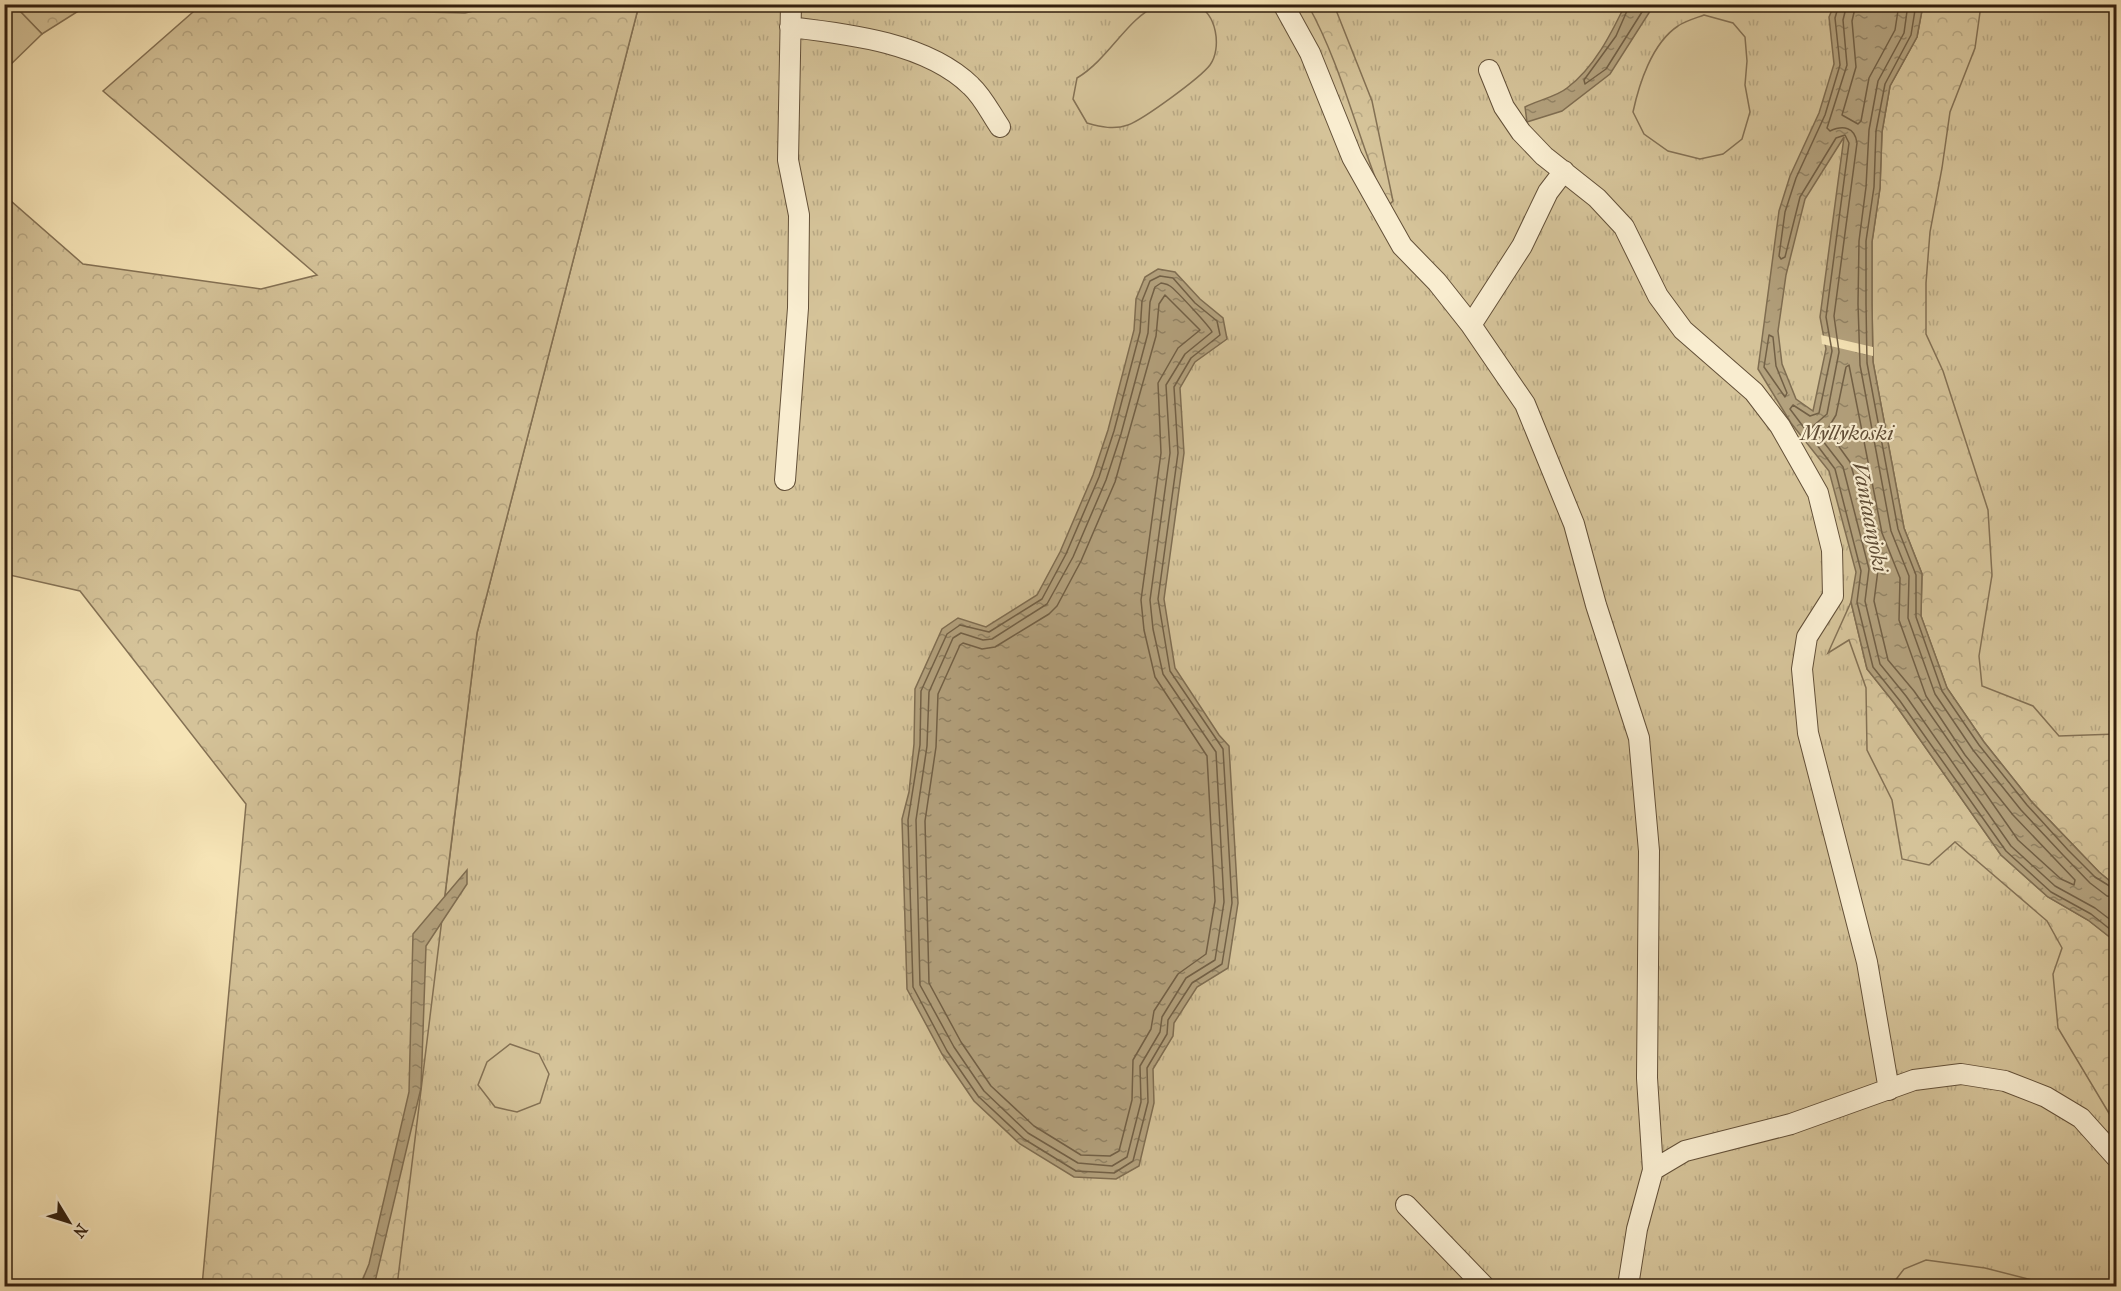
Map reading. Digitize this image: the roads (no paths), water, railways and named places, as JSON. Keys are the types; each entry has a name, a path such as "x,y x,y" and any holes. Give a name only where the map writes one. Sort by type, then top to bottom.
{"lane":[{"path":"785,480 798,308 799,215 788,160 791,4"},
{"path":"1283,4 1310,53 1352,157 1402,246 1437,282 1471,325 1525,404 1570,513 1639,738 1649,851 1647,1078 1653,1170 1637,1229 1628,1287"},
{"path":"790,27 882,42 943,64 972,86 1000,127"},
{"path":"1489,70 1504,107 1521,132 1544,156 1597,198 1624,227 1658,296 1683,330 1754,392 1780,426 1818,493 1832,550 1833,596 1807,637 1802,669 1808,733 1867,962 1889,1090"},
{"path":"1471,325 1522,246 1548,192 1564,171"},
{"path":"1653,1170 1685,1150 1791,1124 1914,1080 1961,1074 2006,1081 2046,1097 2081,1118 2116,1157"},
{"path":"1406,1205 1484,1287"}],"water":[{"path":"1625,5 1654,5 1610,74 1562,111 1527,122 1525,107 1563,91 1577,80 1594,61"},
{"name":"Myllykoski","path":"1834,5 1923,5 1917,37 1890,86 1882,132 1880,188 1872,242 1873,362 1904,528 1922,574 1921,616 1947,688 1984,742 2031,801 2099,872 2116,886 2116,942 2088,920 2048,897 2001,855 1895,704 1867,669 1851,602 1856,572 1829,471 1791,423 1758,369 1779,211 1790,176 1819,113 1834,64 1829,17","holes":["1844,137 1820,317 1826,349 1813,411 1796,399 1782,364 1778,331 1786,275 1805,199"]},
{"path":"1158,269 1175,272 1200,299 1223,318 1227,339 1195,362 1180,388 1184,453 1164,599 1175,668 1219,735 1229,746 1238,903 1228,968 1197,987 1174,1023 1173,1036 1153,1069 1154,1103 1139,1166 1116,1179 1074,1177 1020,1144 974,1101 942,1054 907,989 902,819 909,792 914,744 915,689 942,629 958,618 986,627 1037,595 1060,552 1093,475 1108,430 1134,330 1136,299 1145,277"},
{"path":"467,870 467,884 426,946 421,1088 374,1286 360,1286 369,1264 409,1092 413,934"}],"water label":[{"name":"Vantaanjoki","path":"1871,517"}]}
